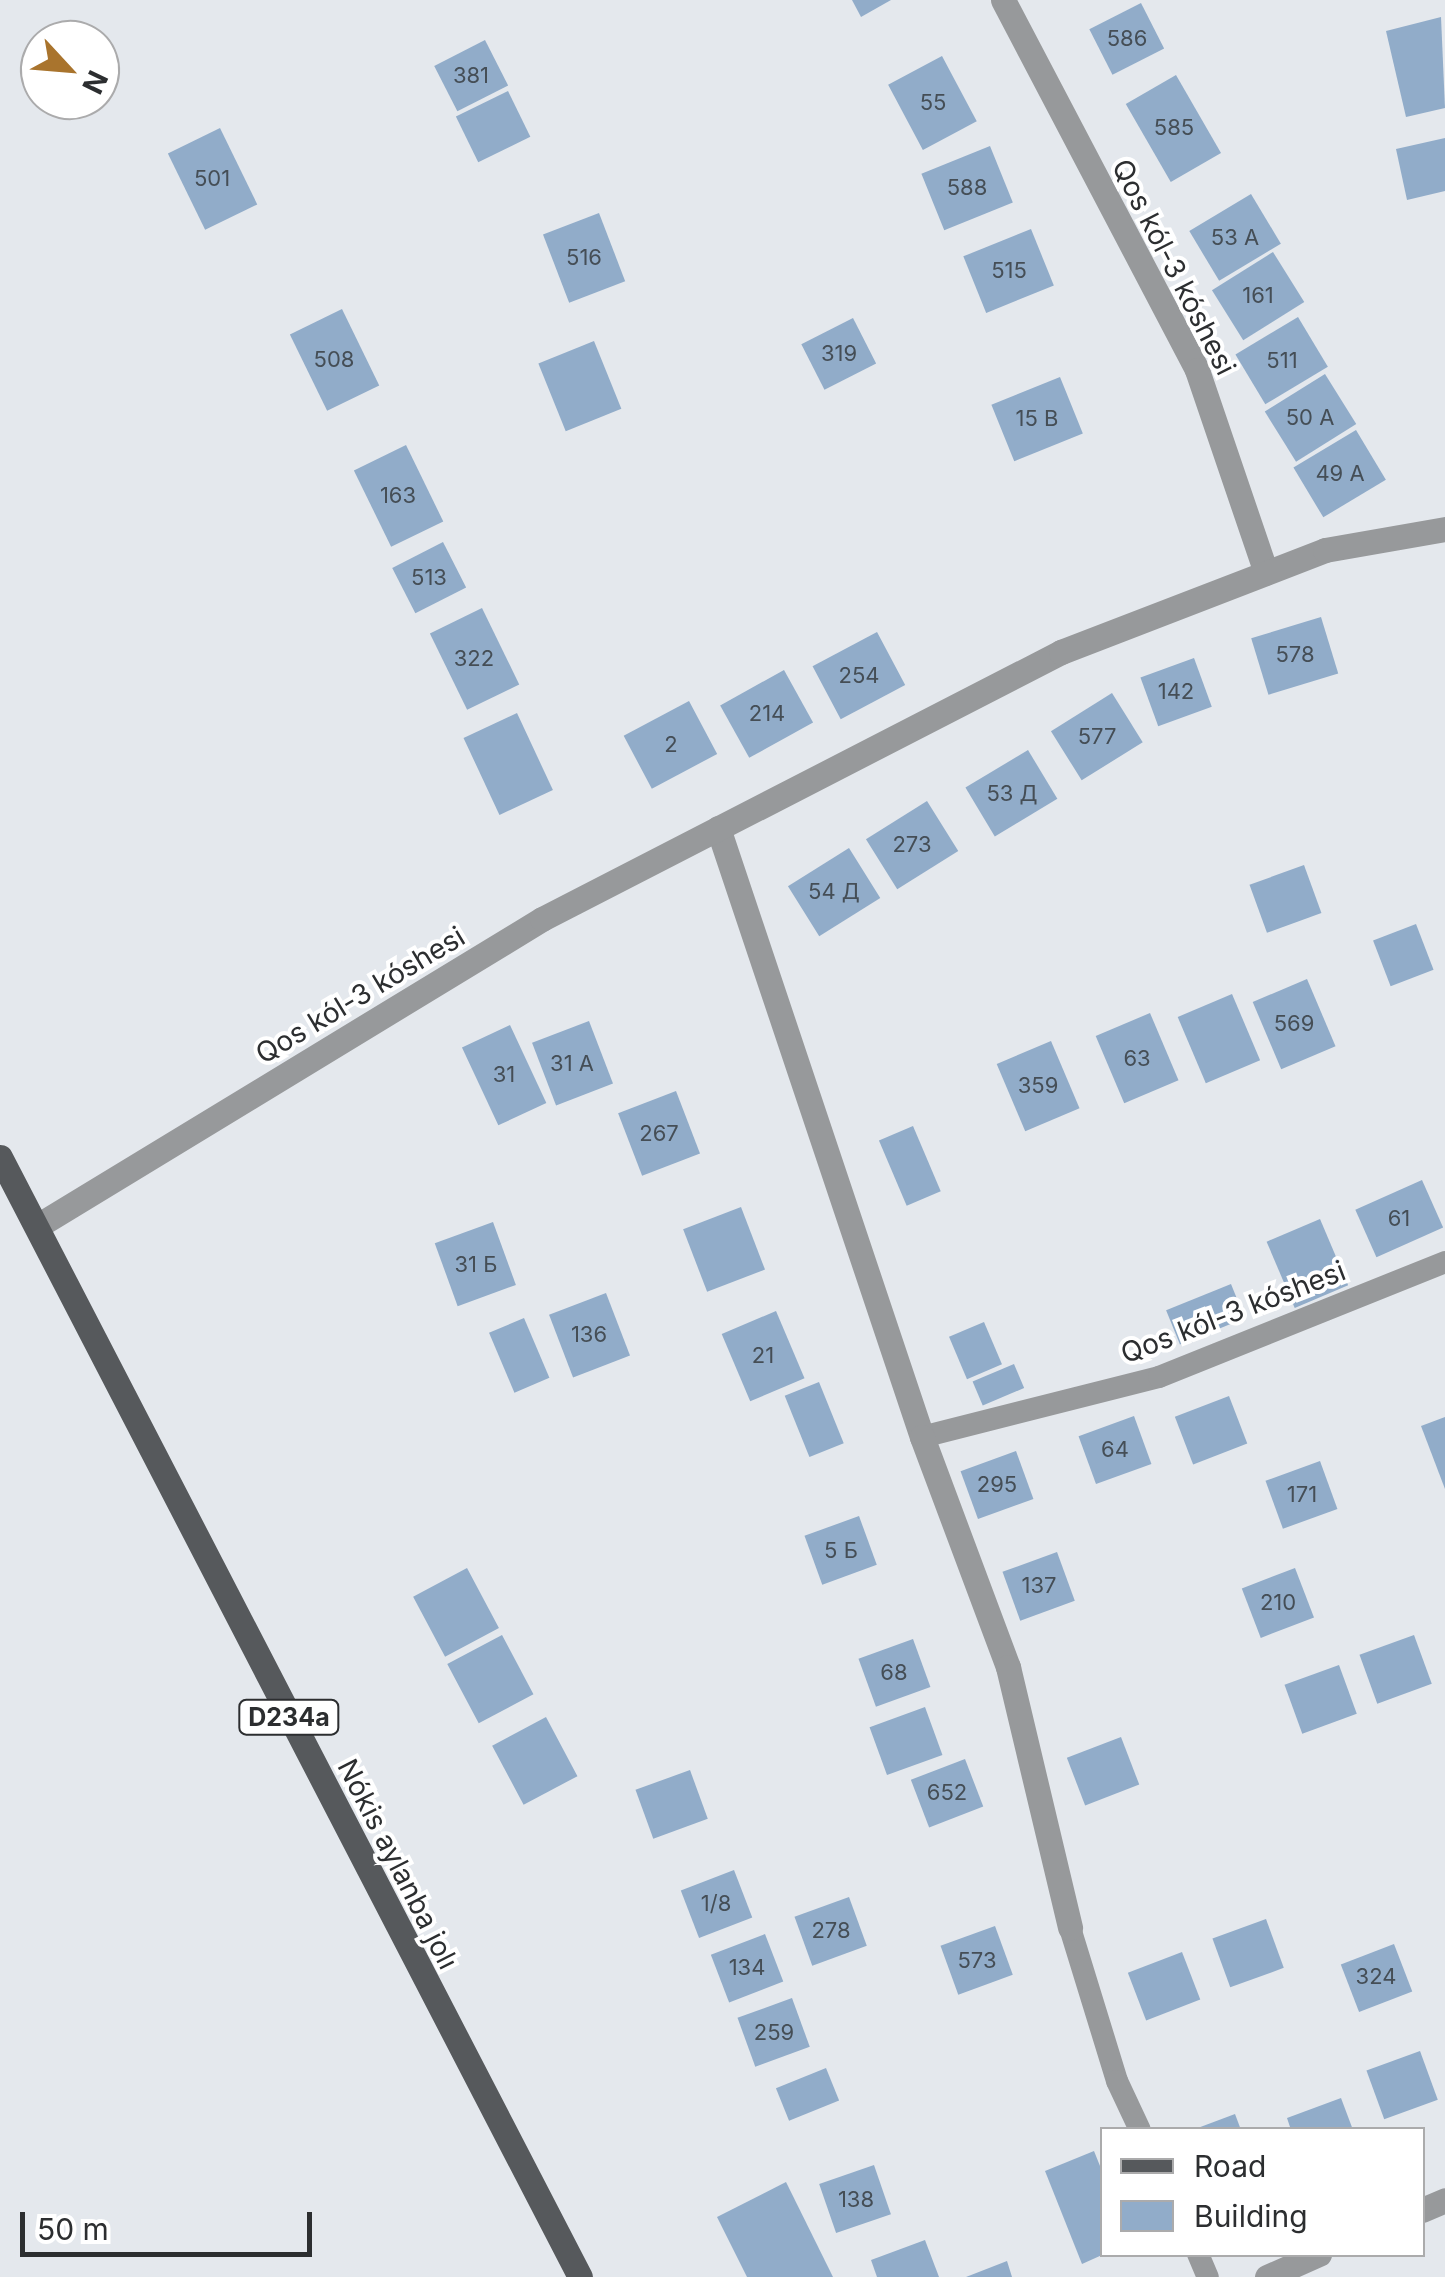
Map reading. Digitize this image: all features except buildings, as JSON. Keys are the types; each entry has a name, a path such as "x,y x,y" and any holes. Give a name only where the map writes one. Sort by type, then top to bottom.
{"main road":[{"name":"Nókis aylanba jolı","path":"0,1157 39,1224 580,2277"}],"street":[{"name":"Qos kól-3 kóshesi","path":"1003,0 1196,370 1266,573"},
{"name":"Qos kól-3 kóshesi","path":"39,1224 542,919 1061,652 1325,550 1445,529"},
{"path":"718,828 922,1437 1008,1668 1070,1928"},
{"path":"1267,2277 1311,2257"}],"lane":[{"name":"Qos kól-3 kóshesi","path":"922,1437 1159,1377 1445,1262"},
{"path":"1070,1928 1117,2081 1139,2127"}]}
